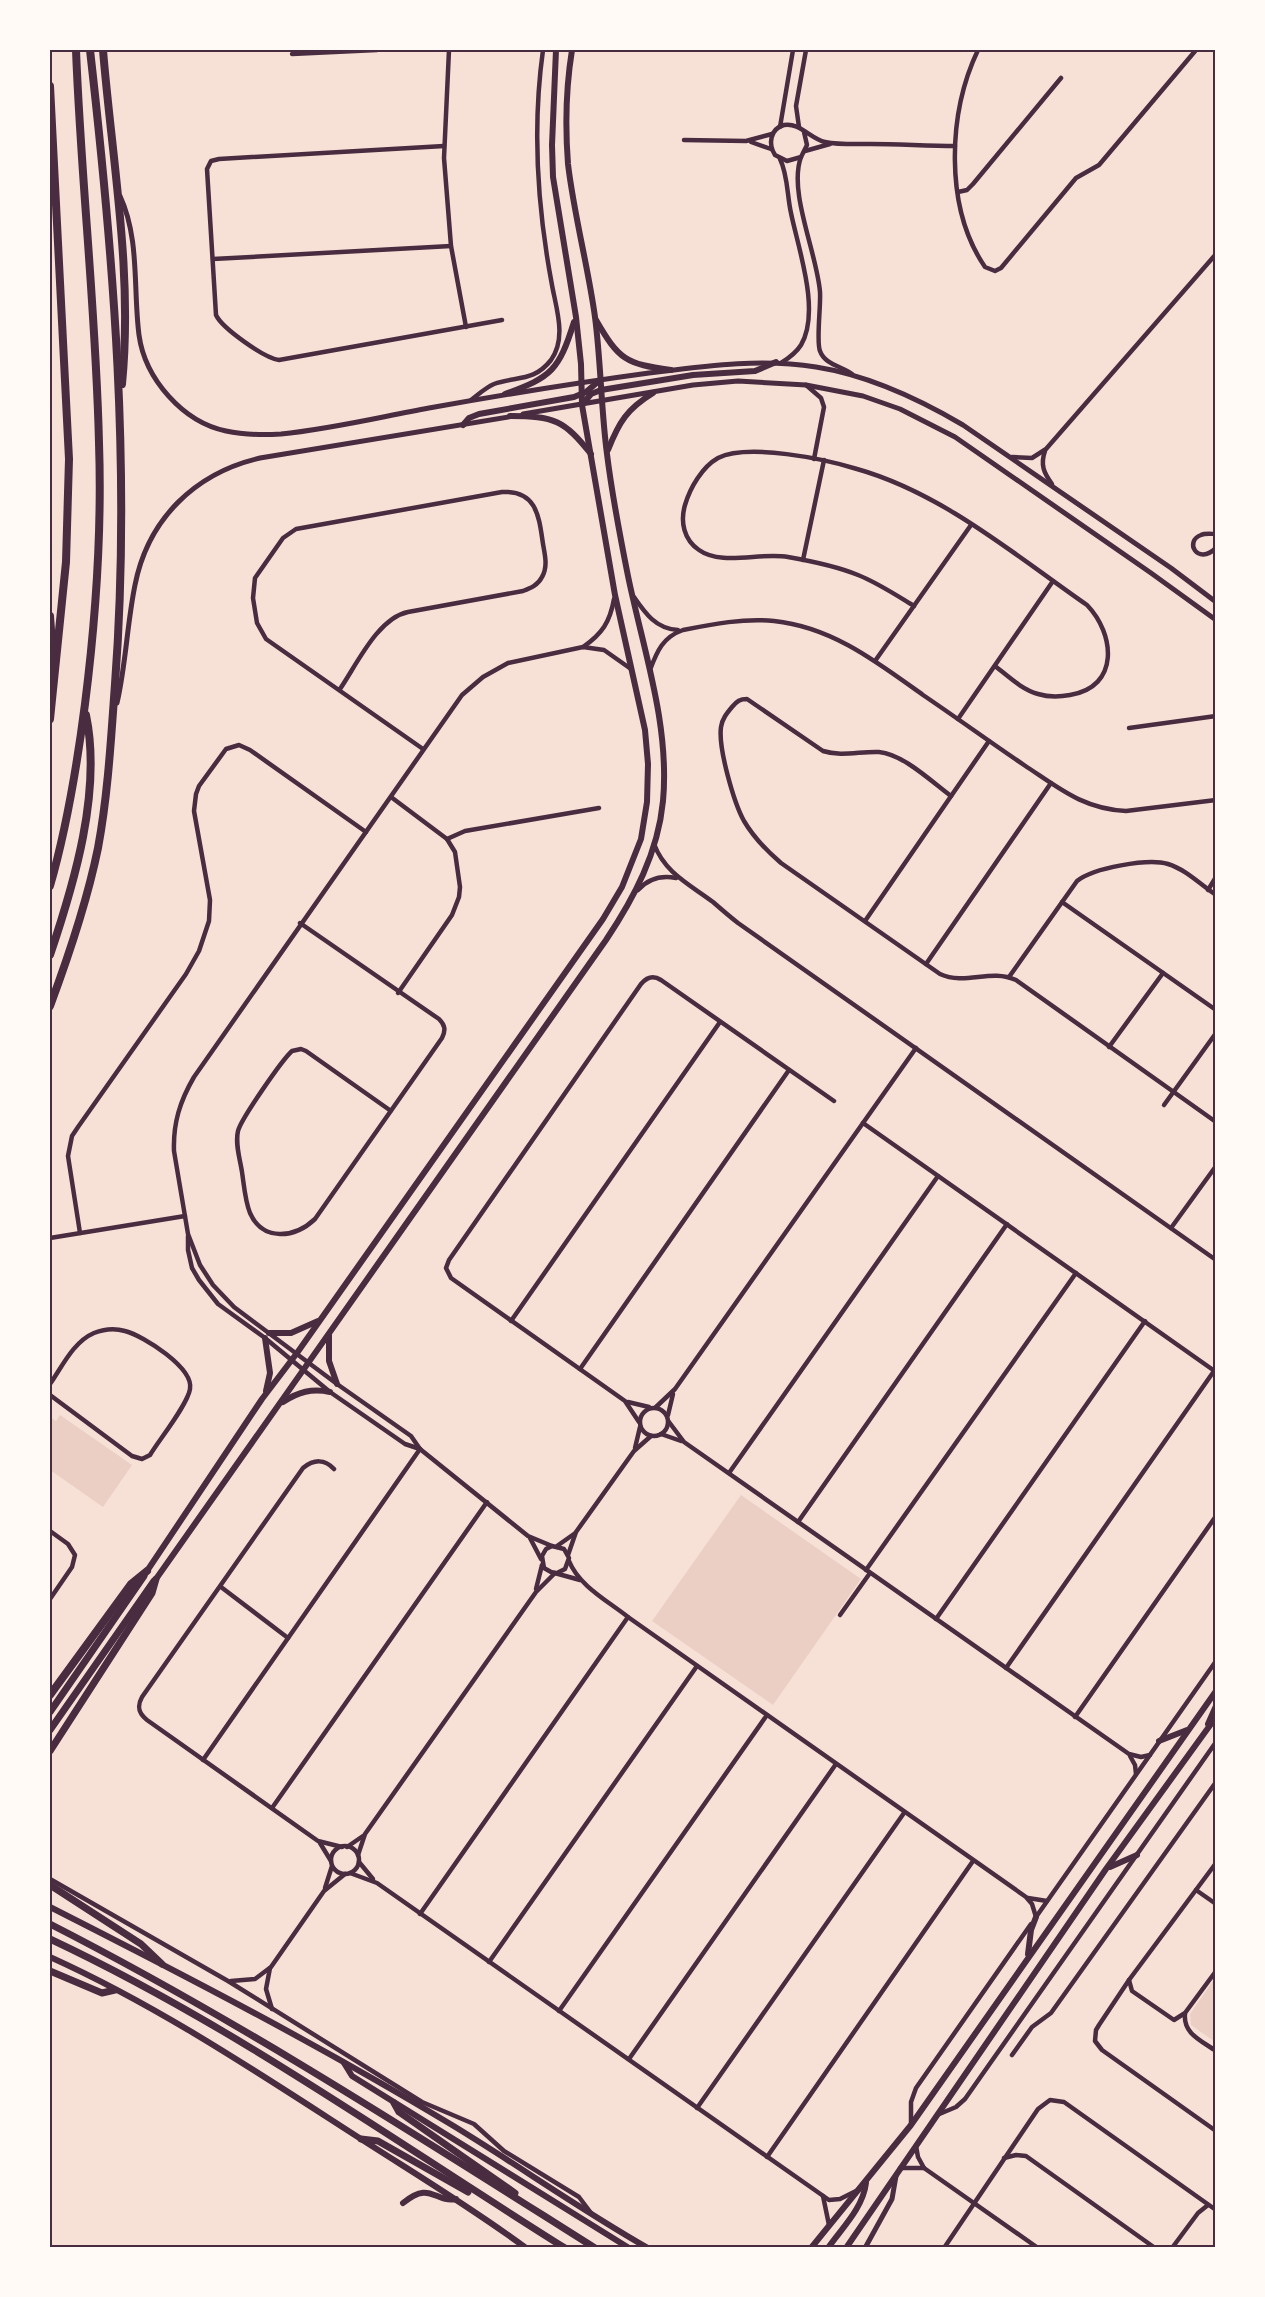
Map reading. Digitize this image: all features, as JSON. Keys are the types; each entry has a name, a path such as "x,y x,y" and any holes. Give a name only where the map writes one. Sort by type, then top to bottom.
{"highway":[{"path":"50,886 71,797 85,706 96,609 100,473 94,326 76,50"},
{"path":"50,1006 79,921 93,868 106,792 123,555 119,408 109,233 90,50"},
{"path":"103,50 117,189 125,315 124,365 119,408"},
{"path":"50,86 69,459 66,550 50,719"},
{"path":"50,616 55,674"},
{"path":"50,955 72,882 86,814 91,759 85,706"},
{"path":"50,1695 132,1584 147,1571"}],"main road":[{"path":"50,1712 262,1400 598,927 622,887 641,838 648,784 645,730 615,595 582,405 576,317 553,177 556,50"},
{"path":"50,1730 606,940 635,893 654,844 663,803 664,765 650,670 632,594 607,453 595,317 569,166 567,97 572,50"},
{"path":"505,394 538,382 558,364 576,317"},
{"path":"595,317 610,344 624,358 641,366 671,370"},
{"path":"582,405 591,394 601,390 693,375 755,370 778,362"},
{"path":"463,425 469,418 479,414 582,395 601,379"},
{"path":"607,453 618,426 626,414 653,393"},
{"path":"510,416 531,416 555,421 571,430 591,455"},
{"path":"262,1400 270,1372 267,1335 291,1333 321,1319"},
{"path":"329,1334 329,1361 337,1384"},
{"path":"280,1404 302,1392 315,1390 330,1392"},
{"path":"50,1751 152,1593 156,1579"},
{"path":"811,2247 911,2125 1215,1691"},
{"path":"1208,1725 1215,1706"},
{"path":"846,2247 1106,1869 1215,1717"},
{"path":"1159,1741 1187,1730"},
{"path":"1106,1869 1137,1855"},
{"path":"50,1885 141,1944 162,1964"},
{"path":"50,1907 251,2010 344,2062 452,2125 648,2247"},
{"path":"1028,1957 1031,1930 1036,1917"},
{"path":"50,1924 148,1976 268,2045 595,2247"},
{"path":"50,1940 165,1998 271,2058 565,2247"},
{"path":"50,1957 115,1990 243,2062 456,2199 526,2247"},
{"path":"50,1971 102,1993 115,1990"},
{"path":"344,2062 349,2074 629,2247"},
{"path":"394,2103 399,2112 510,2188 517,2199"},
{"path":"361,2139 378,2141 468,2192 480,2194"},
{"path":"828,2247 858,2206 864,2195 863,2185"},
{"path":"403,2203 411,2196 426,2192 449,2200 456,2199"}],"street":[{"path":"291,54 377,50"},
{"path":"449,50 444,146 451,246 466,327"},
{"path":"470,400 491,385 526,378 541,369 551,359 558,342 560,327 546,251 537,176 536,115 543,50"},
{"path":"780,127 793,50"},
{"path":"799,127 795,110 806,50"},
{"path":"978,50 962,92 955,146 958,192 969,235 983,264 991,271 998,270 1076,178 1099,165 1196,50"},
{"path":"958,192 967,190 973,184 1061,78"},
{"path":"684,140 746,141 772,134 780,127 792,125 818,140 832,143 955,146"},
{"path":"804,132 807,145 797,171 800,199 818,273 821,298 818,341 820,354 829,363 854,376"},
{"path":"771,149 772,134"},
{"path":"746,141 771,149 780,159 804,265 808,299 807,325 803,341 797,351 778,362"},
{"path":"805,151 832,143"},
{"path":"444,146 215,159 207,169 215,310 218,319 273,359 285,359 502,320"},
{"path":"780,159 794,160 801,157"},
{"path":"117,189 131,230 139,336 144,355 155,378 180,407 196,418 225,431 252,435 281,434 505,394 601,379 731,363 778,362 817,367 854,376 946,414 1171,568 1215,602"},
{"path":"213,260 451,246"},
{"path":"1012,457 1032,458 1046,449 1215,254"},
{"path":"808,299 821,298"},
{"path":"113,716 122,678 138,572 154,530 185,494 215,474 245,461 289,452 602,402 699,384 738,381 806,385 846,392 881,402 922,419 955,437 1215,620"},
{"path":"806,385 822,398 824,407 814,459"},
{"path":"1046,449 1042,459 1043,470 1052,485"},
{"path":"914,606 858,575 803,560 768,555 726,558 708,555 692,544 683,526 682,517 695,482 717,459 734,453 758,453 824,460 858,469 908,488 937,502 1086,605 1101,623 1109,648 1108,663 1103,676 1081,693 1053,697 1026,689 995,666"},
{"path":"803,560 824,460"},
{"path":"340,689 381,628 393,617 408,612 523,591 537,584 545,570 546,561 539,518 533,504 516,493 502,492 296,529 283,538 255,578 253,598 257,623 272,645 340,689 423,749"},
{"path":"875,661 971,525"},
{"path":"1215,534 1202,534 1194,539 1193,543 1196,552 1200,555 1209,554 1215,548"},
{"path":"958,719 1053,581"},
{"path":"632,594 652,620 672,630 746,621 788,623 828,635 875,661 989,741 1084,803 1112,810 1141,809 1215,800"},
{"path":"583,647 596,638 606,626 612,613 615,595"},
{"path":"650,670 661,644 683,630"},
{"path":"420,1449 405,1444 303,1371 213,1285 200,1264 188,1234 184,1216 174,1151 178,1110 194,1077 458,700 494,669 521,659 583,647 604,650 631,669"},
{"path":"951,796 895,756 881,752 828,753 747,699 738,700 722,722 721,734 733,795 744,821 770,854 940,974 956,979 992,974 1009,977 1215,1122"},
{"path":"1129,728 1215,716"},
{"path":"865,921 989,741"},
{"path":"80,1233 68,1156 69,1146 78,1126 186,974 203,941 209,921 210,900 194,803 199,786 222,754 232,746 239,745 250,750 366,832"},
{"path":"926,964 1052,783"},
{"path":"391,797 447,838 455,852 459,877 457,905 398,993"},
{"path":"447,838 465,831 599,808"},
{"path":"654,844 667,868 738,923 1215,1260"},
{"path":"1009,977 1077,881 1089,873 1148,862 1167,863 1215,895"},
{"path":"635,893 642,886 659,877 679,878"},
{"path":"1208,890 1215,877"},
{"path":"1062,902 1215,1010"},
{"path":"300,923 398,993 439,1019 444,1028 442,1038 315,1220 295,1233 283,1235 261,1228 254,1220 248,1205 238,1134 244,1120 292,1051 301,1049 306,1051 391,1111"},
{"path":"1109,1047 1162,973"},
{"path":"651,1436 646,1434 625,1401 451,1278 446,1268 448,1260 634,994 648,978 661,980 834,1101"},
{"path":"511,1321 720,1022"},
{"path":"1164,1105 1215,1033"},
{"path":"634,1451 642,1413 675,1389 916,1048"},
{"path":"580,1369 789,1070"},
{"path":"863,1123 1215,1371 1006,1668"},
{"path":"1171,1228 1215,1166"},
{"path":"1210,1174 1215,1177"},
{"path":"729,1473 938,1176"},
{"path":"50,1238 184,1216"},
{"path":"798,1522 1007,1224"},
{"path":"188,1234 188,1250 192,1268 207,1292 228,1313 297,1353 411,1436 420,1449 528,1536 564,1549 574,1572 628,1617 1026,1897 1032,1904 1036,1917"},
{"path":"840,1615 868,1571 1076,1273"},
{"path":"936,1619 1145,1322"},
{"path":"50,1384 75,1347 102,1330 115,1330 136,1336 183,1368 190,1382 188,1397 150,1455 142,1459 132,1456 50,1395"},
{"path":"661,1434 666,1429 670,1403 675,1389"},
{"path":"625,1401 661,1409 684,1442"},
{"path":"863,2185 834,2200 829,2200 376,1883 359,1862 358,1854 365,1834 536,1592 556,1573 565,1569 576,1532 634,1451 651,1436 661,1434 684,1442 1128,1754 1134,1761 1136,1774"},
{"path":"203,1760 420,1449"},
{"path":"334,1469 320,1461 303,1468 142,1697 139,1709 141,1715 147,1720 318,1841 337,1872 376,1883"},
{"path":"272,1808 487,1502"},
{"path":"1075,1717 1215,1516"},
{"path":"50,1531 69,1544 75,1555 75,1562 50,1599"},
{"path":"536,1592 546,1549 555,1546 576,1532"},
{"path":"528,1536 547,1570 583,1581"},
{"path":"221,1587 288,1638"},
{"path":"420,1914 628,1617"},
{"path":"911,2125 911,2102 916,2088 1215,1661"},
{"path":"489,1962 697,1666"},
{"path":"559,2011 767,1715"},
{"path":"935,2116 956,2107 965,2098 1215,1742"},
{"path":"1128,1754 1137,1757 1150,1755"},
{"path":"628,2059 836,1764"},
{"path":"1012,2055 1032,2027 1051,2013 1215,1782"},
{"path":"697,2108 904,1813"},
{"path":"324,1891 336,1851 365,1834"},
{"path":"318,1841 345,1847 358,1854"},
{"path":"767,2157 973,1861"},
{"path":"228,1981 255,1979 271,1966 324,1891 357,1867 359,1862"},
{"path":"1215,1863 1096,2030 1095,2041 1102,2050 1215,2131"},
{"path":"50,1879 228,1981 422,2102 480,2128 504,2151 579,2197 591,2213"},
{"path":"1196,1890 1215,1904"},
{"path":"1026,1897 1047,1901"},
{"path":"271,1966 266,1989 272,2008"},
{"path":"1130,1980 1132,1991 1170,2019 1178,2020 1215,1971"},
{"path":"1185,2013 1185,2023 1189,2031 1215,2051"},
{"path":"944,2247 1043,2104 1057,2100 1064,2102 1215,2210"},
{"path":"916,2145 918,2157 924,2168"},
{"path":"1004,2158 1016,2155 1026,2156 1155,2247"},
{"path":"865,2247 892,2199 898,2171 912,2166 924,2168 1038,2247"},
{"path":"823,2196 829,2226"},
{"path":"1172,2247 1198,2213 1208,2205"}],"shaded area":[{"path":"60,1415 132,1465 103,1507 50,1470 50,1417 56,1421"},
{"path":"741,1495 861,1579 773,1705 652,1621"},
{"path":"1215,1978 1215,2042 1191,2025 1190,2014"}]}
